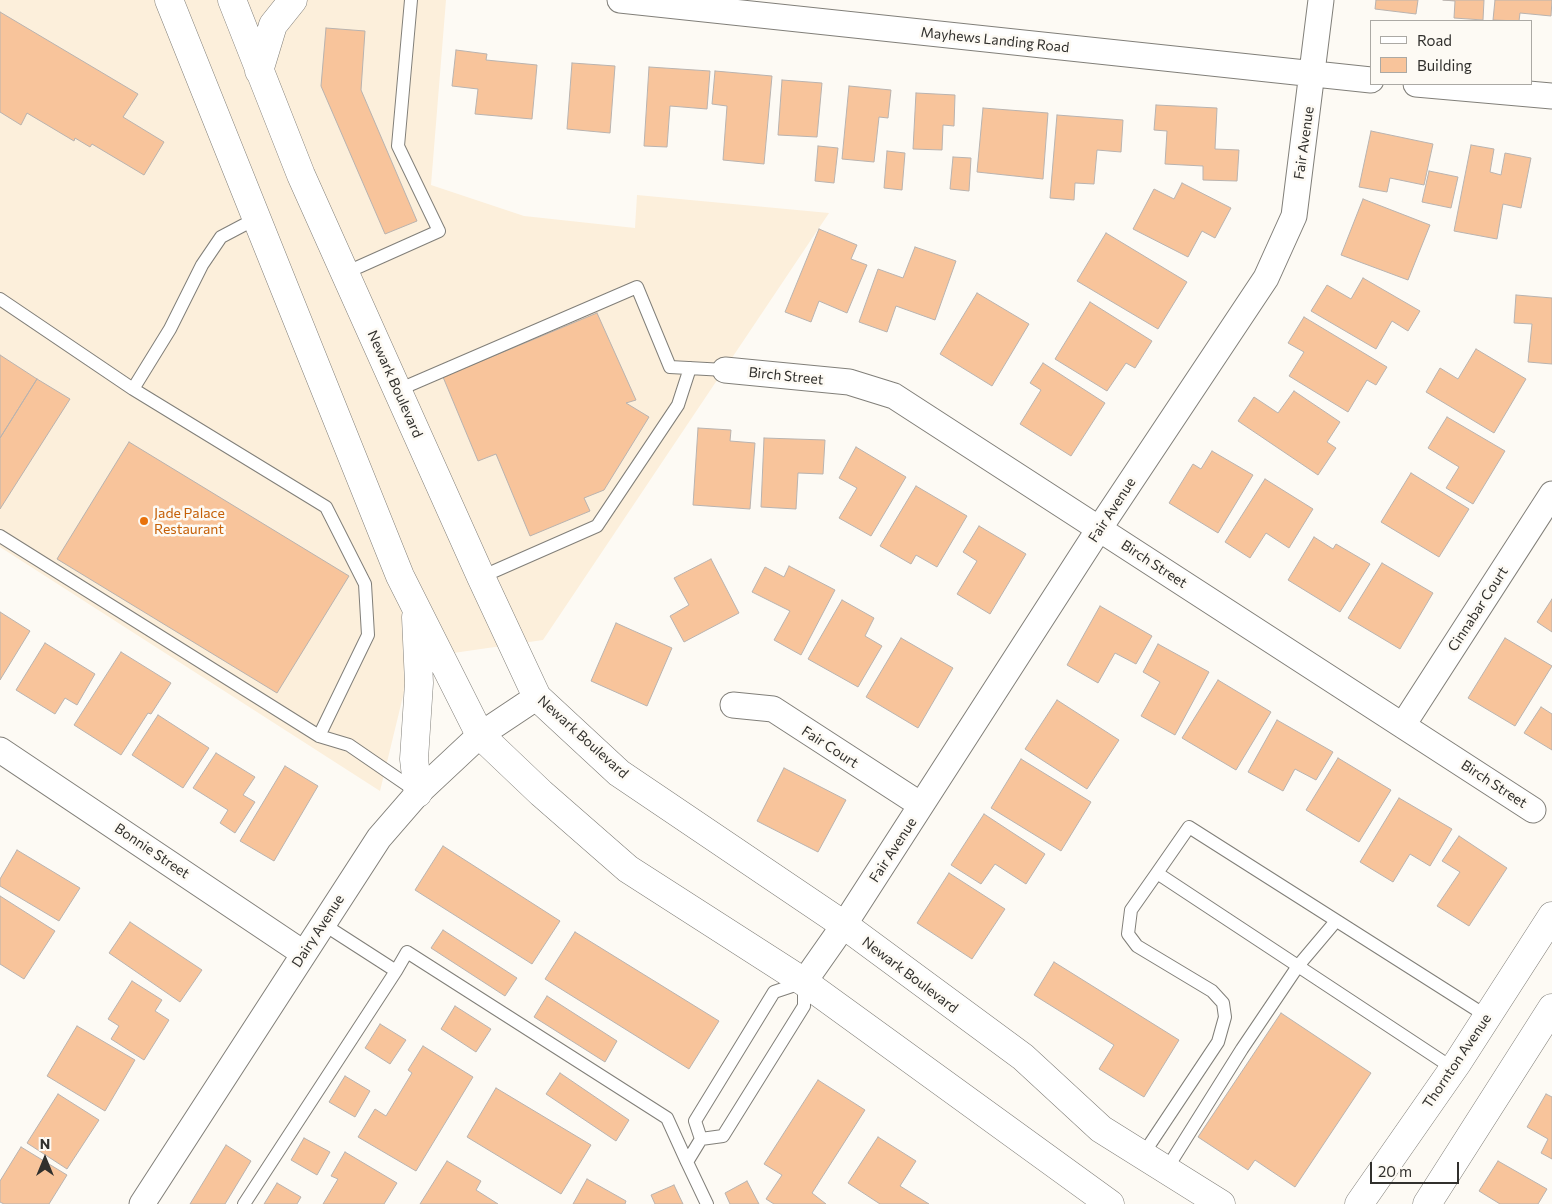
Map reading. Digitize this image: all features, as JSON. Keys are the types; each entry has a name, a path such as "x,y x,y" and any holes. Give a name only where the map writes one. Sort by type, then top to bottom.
{"main road":[{"path":"169,0 400,576 480,735 541,793 628,868 804,982 1110,1204"},
{"name":"Newark Boulevard","path":"232,0 259,71 345,274 537,697 619,773 844,925 1023,1057 1101,1129 1221,1204"},
{"path":"259,71 273,25 293,0"},
{"path":"416,608 419,683 414,759 418,793"},
{"name":"Thornton Avenue","path":"1359,1204 1454,1069 1552,916"},
{"path":"1427,1204 1552,1008"}],"street":[{"name":"Mayhews Landing Road","path":"620,0 1370,80"},
{"name":"Fair Avenue","path":"804,982 844,925 1100,529 1266,278 1294,216 1321,0"},
{"path":"1427,85 1552,96"},
{"name":"Birch Street","path":"725,370 849,382 894,396 1533,810"},
{"name":"Cinnabar Court","path":"1403,725 1552,494"},
{"name":"Dairy Avenue","path":"142,1204 379,838 418,793 480,735 537,697"},
{"name":"Fair Court","path":"733,705 773,710 921,805"},
{"name":"Bonnie Street","path":"3,759 303,953"}],"lane":[{"path":"345,274 439,231 398,146 411,0"},
{"path":"133,389 170,329 202,265 221,237 257,218"},
{"path":"398,390 637,287 670,367 725,370"},
{"path":"0,299 133,389 326,507 365,584 368,635 319,736"},
{"path":"481,577 597,526 678,405 690,368"},
{"path":"0,536 319,736 349,745 418,793"},
{"path":"1142,1156 1218,1042 1225,1017 1223,1003 1212,991 1137,946 1128,934 1131,910 1190,827 1488,1017"},
{"path":"1157,873 1454,1069"},
{"path":"1166,1170 1242,1049 1298,966 1336,921"},
{"path":"322,924 396,971"},
{"path":"244,1204 408,952 667,1118 707,1204"},
{"path":"687,1162 701,1139 695,1120 774,992 804,982 804,1006 724,1136 701,1139"}],"shaded area":[{"path":"0,0 446,0 431,185 524,216 635,228 637,195 829,213 543,640 412,659 380,791 0,547"}],"building":[{"path":"1376,0 1418,0 1416,14 1375,9"},
{"path":"1443,0 1484,0 1483,20 1454,18 1455,1"},
{"path":"1495,0 1552,0 1551,16 1520,13 1519,20 1493,20"},
{"path":"0,12 138,94 123,117 164,142 144,175 92,144 90,147 75,138 74,141 27,113 21,125 0,112"},
{"path":"326,28 365,31 361,90 417,221 385,234 321,86"},
{"path":"456,50 487,54 486,60 537,65 532,119 475,114 478,89 452,86"},
{"path":"572,63 615,66 610,133 567,129"},
{"path":"649,67 710,71 707,109 670,106 667,147 644,146"},
{"path":"715,71 772,76 764,164 723,160 727,106 712,104"},
{"path":"782,80 822,83 817,137 778,135"},
{"path":"849,86 891,90 888,118 879,117 874,162 842,159"},
{"path":"916,93 955,95 954,126 943,125 942,150 913,149"},
{"path":"1156,105 1217,108 1215,149 1239,150 1237,181 1203,180 1203,166 1165,164 1167,131 1154,130"},
{"path":"983,108 1048,113 1043,179 977,172"},
{"path":"1057,115 1123,120 1121,152 1097,150 1094,184 1075,183 1074,200 1050,198"},
{"path":"1371,131 1433,144 1424,185 1390,178 1387,192 1359,187"},
{"path":"1471,145 1494,149 1490,172 1501,175 1505,153 1531,158 1521,208 1503,204 1497,239 1454,231"},
{"path":"818,146 838,148 834,183 815,181"},
{"path":"887,151 905,153 902,190 884,188"},
{"path":"953,157 971,158 969,191 950,189"},
{"path":"1429,171 1458,177 1451,208 1422,202"},
{"path":"1182,183 1231,208 1215,238 1202,231 1188,257 1133,229 1154,189 1174,199"},
{"path":"1363,199 1430,225 1408,280 1341,255"},
{"path":"819,229 857,245 851,259 867,265 847,313 819,301 811,322 785,312"},
{"path":"1106,233 1187,282 1158,329 1077,281"},
{"path":"915,247 956,261 935,320 896,306 887,332 859,322 878,269 903,278"},
{"path":"1363,278 1420,311 1408,331 1392,321 1376,349 1311,311 1327,285 1351,299"},
{"path":"977,293 1029,324 992,386 940,354"},
{"path":"1516,295 1552,298 1552,364 1528,362 1532,324 1514,323"},
{"path":"1090,302 1152,341 1135,368 1126,363 1107,391 1055,359"},
{"path":"597,313 636,400 626,403 649,417 604,490 584,498 590,511 530,536 496,454 478,461 443,377"},
{"path":"1304,317 1387,367 1376,385 1367,380 1348,412 1289,376 1304,352 1288,343"},
{"path":"1476,349 1526,379 1494,433 1426,392 1440,368 1458,379"},
{"path":"0,355 37,379 0,438"},
{"path":"1043,363 1105,403 1071,456 1020,424 1041,390 1030,383"},
{"path":"37,379 70,399 0,509 0,438"},
{"path":"1294,391 1340,422 1327,442 1336,448 1318,475 1238,421 1254,397 1278,413"},
{"path":"1447,417 1505,451 1473,504 1446,488 1459,467 1428,448"},
{"path":"698,428 731,430 730,441 755,443 750,509 693,505"},
{"path":"764,438 825,440 823,474 798,473 796,509 761,507"},
{"path":"129,442 349,576 277,693 57,559"},
{"path":"856,447 906,477 871,536 839,518 857,488 839,478"},
{"path":"1212,451 1253,475 1218,533 1169,503 1193,464 1201,469"},
{"path":"1411,473 1469,509 1439,557 1381,522"},
{"path":"1265,479 1313,509 1289,548 1266,533 1250,558 1225,542"},
{"path":"916,486 967,516 937,567 916,555 911,564 880,546"},
{"path":"979,526 1026,554 990,614 957,594 977,561 963,552"},
{"path":"1314,537 1333,549 1336,544 1370,564 1340,612 1288,580"},
{"path":"711,559 739,613 684,642 670,616 689,605 674,578"},
{"path":"1382,563 1433,593 1400,649 1348,618"},
{"path":"789,566 835,590 801,655 774,640 790,611 752,592 765,567 784,577"},
{"path":"1552,599 1552,632 1537,622"},
{"path":"842,600 874,618 865,636 882,646 858,687 808,659"},
{"path":"1100,606 1152,636 1136,664 1115,653 1098,683 1067,665"},
{"path":"0,612 30,631 0,680"},
{"path":"616,623 672,648 647,706 591,681"},
{"path":"901,638 953,668 918,728 866,697"},
{"path":"1505,638 1552,666 1515,726 1468,698"},
{"path":"45,643 95,674 77,705 65,698 55,714 16,690"},
{"path":"1158,644 1209,672 1175,735 1141,716 1160,682 1143,672"},
{"path":"121,652 171,683 151,714 148,713 121,755 74,725"},
{"path":"1218,680 1271,712 1236,770 1182,738"},
{"path":"1057,700 1119,740 1087,789 1025,749"},
{"path":"1541,707 1552,714 1552,750 1524,733"},
{"path":"158,715 209,748 183,788 132,755"},
{"path":"1277,720 1333,752 1316,780 1295,769 1283,791 1248,772"},
{"path":"216,753 255,777 243,795 255,802 235,833 220,823 228,810 193,788"},
{"path":"1338,758 1391,790 1359,842 1306,810"},
{"path":"1021,759 1091,802 1061,851 991,808"},
{"path":"285,766 318,786 274,861 240,841"},
{"path":"784,768 846,800 818,852 757,821"},
{"path":"1399,798 1452,829 1430,866 1410,854 1393,882 1360,862"},
{"path":"984,814 1045,854 1026,884 995,864 981,884 951,865"},
{"path":"1459,836 1507,868 1469,926 1437,906 1460,872 1442,861"},
{"path":"443,846 560,921 532,964 415,890"},
{"path":"17,850 80,888 59,921 0,886 0,879"},
{"path":"949,873 1005,909 972,959 917,923"},
{"path":"0,896 55,931 24,979 0,964"},
{"path":"130,922 202,970 180,1002 109,953"},
{"path":"443,930 517,978 505,996 431,948"},
{"path":"575,932 719,1021 689,1069 545,979"},
{"path":"1054,962 1179,1040 1144,1097 1099,1069 1114,1045 1034,995"},
{"path":"132,981 162,1000 155,1011 169,1020 144,1060 111,1039 119,1026 108,1019"},
{"path":"547,996 617,1041 605,1062 534,1017"},
{"path":"455,1006 491,1029 476,1052 441,1029"},
{"path":"1281,1013 1371,1073 1295,1187 1255,1160 1248,1170 1198,1137"},
{"path":"380,1024 406,1040 390,1064 365,1048"},
{"path":"77,1026 135,1060 105,1111 47,1076"},
{"path":"423,1046 473,1077 416,1171 358,1137 375,1109 386,1116 412,1073 408,1070"},
{"path":"560,1073 629,1120 616,1141 546,1094"},
{"path":"345,1076 370,1091 355,1117 329,1102"},
{"path":"818,1080 865,1110 812,1193 826,1204 774,1204 766,1199 782,1175 764,1164"},
{"path":"496,1088 591,1145 561,1194 467,1137"},
{"path":"58,1094 99,1120 67,1169 27,1143"},
{"path":"1546,1094 1552,1097 1552,1159 1541,1153 1548,1139 1527,1127"},
{"path":"878,1137 916,1161 900,1186 929,1204 880,1204 848,1183"},
{"path":"304,1138 330,1152 317,1175 291,1160"},
{"path":"226,1145 251,1161 225,1204 190,1204"},
{"path":"21,1147 67,1175 49,1204 4,1204 0,1202 0,1181"},
{"path":"345,1152 397,1183 384,1204 323,1204 338,1179 331,1176"},
{"path":"447,1161 481,1181 476,1190 498,1204 420,1204"},
{"path":"1498,1161 1547,1189 1538,1204 1500,1204 1479,1191"},
{"path":"587,1179 626,1201 625,1204 573,1204"},
{"path":"747,1181 759,1204 730,1204 725,1193"},
{"path":"277,1183 301,1197 297,1204 264,1204"},
{"path":"674,1185 683,1204 655,1204 651,1195"}],"place":[{"name":"Jade Palace Restaurant","path":"144,521"}]}
